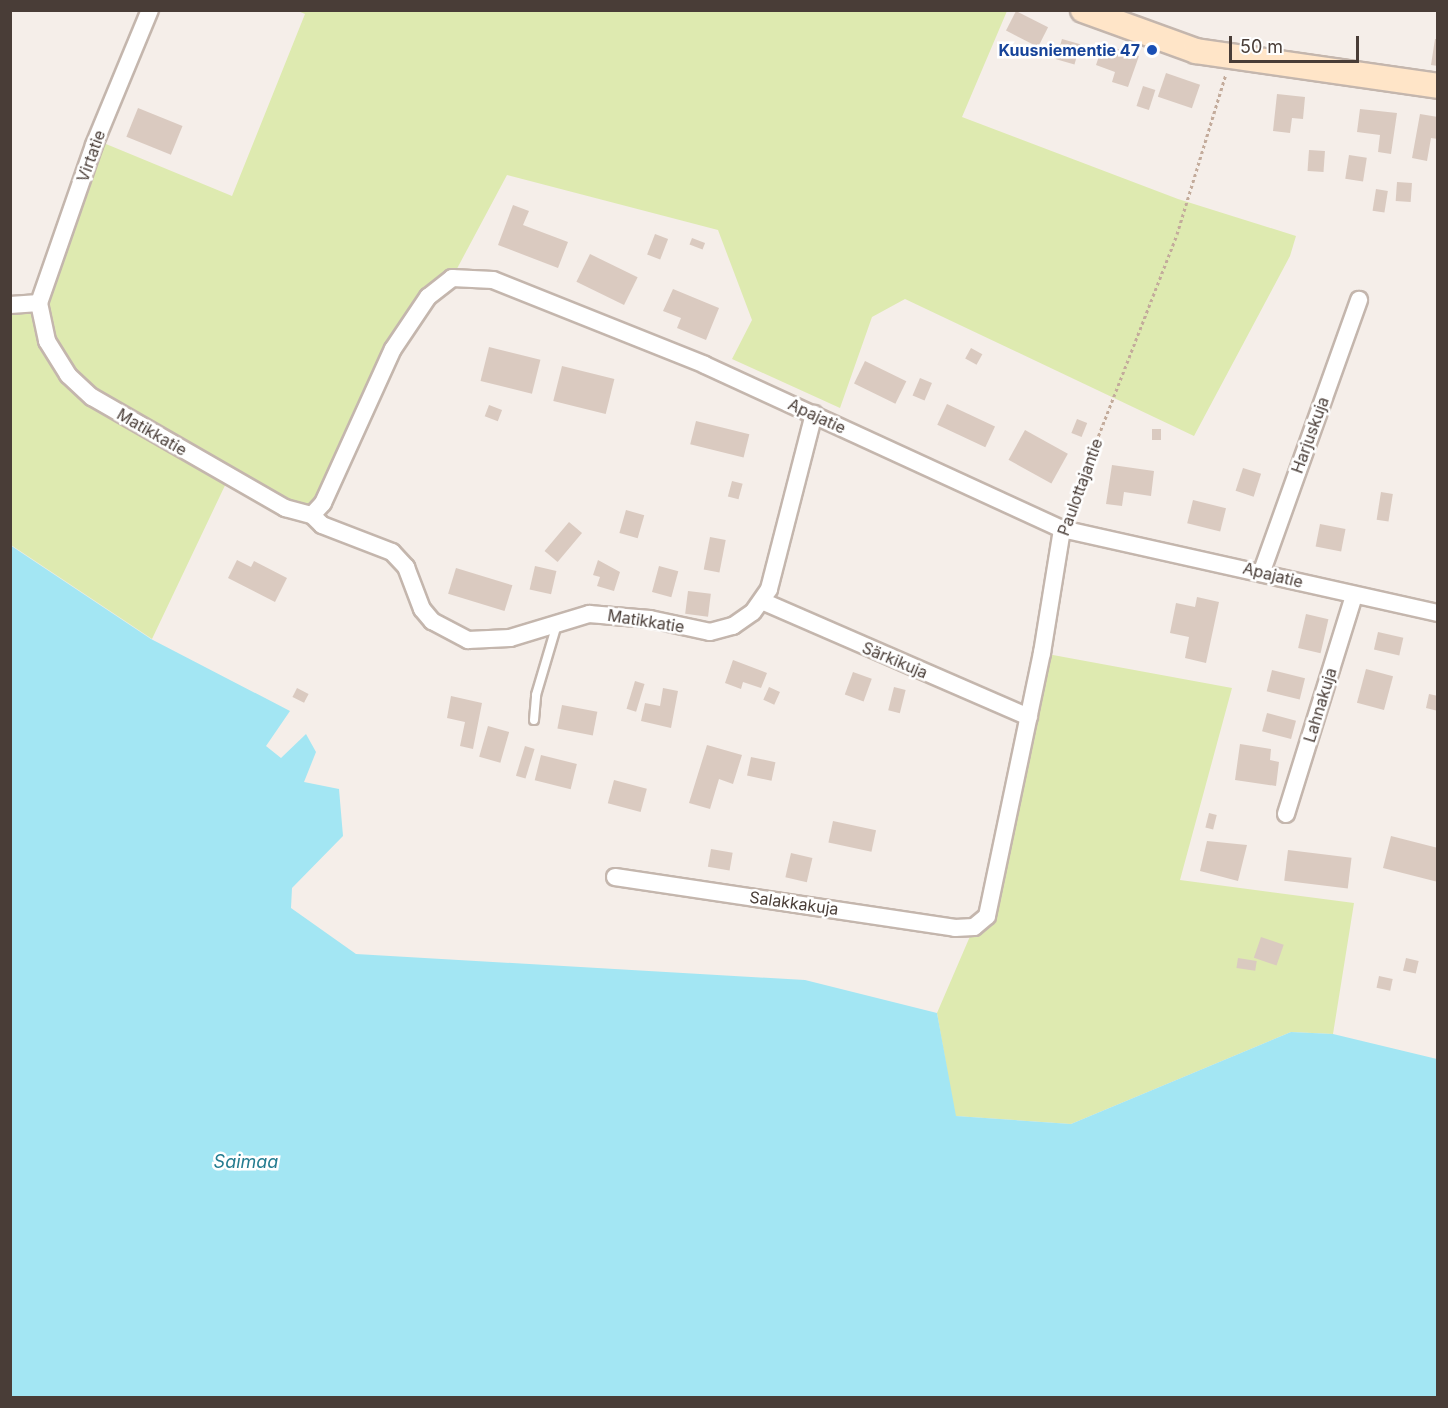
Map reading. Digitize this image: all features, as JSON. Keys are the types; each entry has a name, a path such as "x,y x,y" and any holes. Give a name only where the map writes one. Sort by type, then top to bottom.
{"street":[{"name":"Virtatie","path":"39,303 94,145 150,10"},
{"path":"1083,10 1196,51 1437,86"},
{"name":"Apajatie","path":"317,509 393,349 428,297 452,278 493,280 705,365 1062,529 1262,571 1354,596 1437,613"},
{"name":"Harjuskuja","path":"1262,571 1359,300"},
{"path":"10,305 39,303"},
{"name":"Matikkatie","path":"39,303 47,341 68,375 92,397 285,508 317,509 322,525 392,552 406,567 422,609 448,633 488,642 589,614 618,615 710,632 733,626 762,601"},
{"path":"762,601 814,414"},
{"name":"Paulottajantie","path":"974,927 987,916 1029,717 1062,529"},
{"name":"Lahnakuja","path":"1286,814 1354,596"},
{"name":"Särkikuja","path":"762,601 1029,717"},
{"name":"Salakkakuja","path":"615,877 955,928 974,927"}],"lane":[{"path":"534,720 536,695 558,621"}],"path":[{"name":"Paulottajantie","path":"1062,529 1177,234 1231,56"}],"green space":[{"path":"298,11 1007,11 962,117 1178,199 1296,236 1290,256 1194,436 905,299 872,317 840,408 732,359 752,320 718,230 507,175 452,278 428,297 312,515 229,477 152,639 11,545 11,305 39,303 94,145 106,144 232,196 305,14"},
{"path":"1042,653 1232,688 1180,880 1354,903 1333,1034 1291,1032 1071,1124 955,1116 937,1013 974,927 987,915"}],"water":[{"name":"Saimaa","path":"10,545 151,639 290,711 266,746 281,758 306,734 316,752 304,782 339,789 343,836 292,888 291,908 356,954 805,980 937,1013 956,1116 1071,1124 1291,1032 1333,1034 1437,1059 1437,1397 11,1397"}],"building":[{"path":"1016,11 1048,27 1038,47 1006,31"},
{"path":"1062,39 1080,44 1074,64 1056,59"},
{"path":"1435,39 1438,39 1438,66 1431,65"},
{"path":"1103,44 1139,56 1128,87 1112,82 1115,72 1096,65"},
{"path":"1166,73 1200,85 1192,108 1158,97"},
{"path":"1143,86 1155,90 1149,110 1137,106"},
{"path":"1277,94 1305,97 1303,119 1292,118 1290,133 1273,131"},
{"path":"138,108 183,126 171,155 126,137"},
{"path":"1360,109 1397,113 1391,154 1378,152 1380,135 1357,132"},
{"path":"1420,114 1438,117 1438,139 1431,138 1427,161 1412,158"},
{"path":"1309,150 1325,151 1323,172 1308,171"},
{"path":"1349,155 1367,158 1363,182 1345,179"},
{"path":"1397,182 1412,183 1411,202 1396,201"},
{"path":"1376,189 1388,191 1384,213 1373,211"},
{"path":"513,205 529,211 523,225 568,242 558,268 498,245"},
{"path":"655,234 668,239 660,260 647,255"},
{"path":"692,238 705,243 703,250 689,245"},
{"path":"590,254 638,277 624,305 576,282"},
{"path":"673,289 719,308 706,340 677,328 681,318 663,311"},
{"path":"489,347 540,360 532,394 481,381"},
{"path":"971,348 982,354 977,365 965,358"},
{"path":"865,361 906,381 895,404 854,383"},
{"path":"562,366 614,379 606,414 553,401"},
{"path":"920,378 932,383 925,401 913,395"},
{"path":"947,404 995,426 985,447 937,425"},
{"path":"489,405 502,410 498,421 485,416"},
{"path":"1077,419 1087,423 1082,437 1071,433"},
{"path":"696,421 749,434 744,458 690,444"},
{"path":"1152,429 1161,429 1161,440 1152,440"},
{"path":"1025,430 1068,454 1051,483 1009,460"},
{"path":"1112,465 1154,471 1151,496 1124,492 1122,506 1106,504"},
{"path":"1243,468 1261,474 1254,497 1236,491"},
{"path":"732,481 743,484 738,499 728,496"},
{"path":"1381,492 1393,494 1388,522 1377,520"},
{"path":"1193,500 1226,508 1220,532 1187,523"},
{"path":"626,510 644,515 638,538 619,533"},
{"path":"569,522 582,533 558,562 545,551"},
{"path":"1320,524 1346,529 1341,552 1316,547"},
{"path":"710,537 726,540 719,572 704,569"},
{"path":"237,560 251,567 254,561 287,578 275,602 228,578"},
{"path":"598,560 620,572 614,591 597,586 600,577 593,575"},
{"path":"535,566 556,571 551,594 530,589"},
{"path":"659,566 678,571 671,597 652,592"},
{"path":"456,568 512,585 505,611 448,594"},
{"path":"688,591 711,594 708,617 685,614"},
{"path":"1197,597 1219,602 1206,663 1185,658 1189,637 1170,633 1176,603 1195,607"},
{"path":"1306,614 1328,619 1321,653 1298,648"},
{"path":"1378,632 1403,638 1399,655 1374,650"},
{"path":"733,660 767,673 761,688 743,682 741,689 725,683"},
{"path":"1366,669 1393,676 1384,710 1357,703"},
{"path":"1272,670 1305,678 1300,700 1267,691"},
{"path":"853,672 872,679 864,701 845,695"},
{"path":"635,681 645,684 636,712 627,709"},
{"path":"769,687 780,692 774,705 763,700"},
{"path":"894,687 906,690 900,713 888,710"},
{"path":"297,688 309,694 304,703 292,697"},
{"path":"663,688 678,691 671,728 641,721 645,703 660,706"},
{"path":"1429,694 1438,696 1438,711 1426,708"},
{"path":"451,696 482,703 473,749 460,746 465,722 447,718"},
{"path":"562,705 597,712 593,735 557,729"},
{"path":"1267,713 1296,721 1291,739 1262,731"},
{"path":"488,726 509,732 500,763 479,757"},
{"path":"1240,744 1271,749 1270,760 1279,762 1276,786 1235,780"},
{"path":"707,745 742,755 733,784 719,779 710,809 689,803"},
{"path":"525,746 535,749 525,779 516,776"},
{"path":"541,755 577,764 571,789 535,780"},
{"path":"751,757 775,762 772,781 747,776"},
{"path":"614,780 647,789 641,812 608,803"},
{"path":"1209,813 1217,815 1213,829 1205,828"},
{"path":"833,821 876,830 871,852 828,843"},
{"path":"1391,836 1438,848 1438,882 1383,868"},
{"path":"1207,841 1247,845 1238,881 1200,871"},
{"path":"711,849 733,853 730,871 708,867"},
{"path":"1288,850 1352,858 1348,889 1284,881"},
{"path":"791,853 812,858 807,882 785,877"},
{"path":"1261,937 1284,945 1277,966 1254,958"},
{"path":"1238,958 1257,961 1255,971 1236,968"},
{"path":"1406,958 1419,961 1416,974 1403,971"},
{"path":"1379,976 1393,979 1390,991 1377,988"}],"place":[{"name":"Kuusniementie 47","path":"1152,50"}]}
